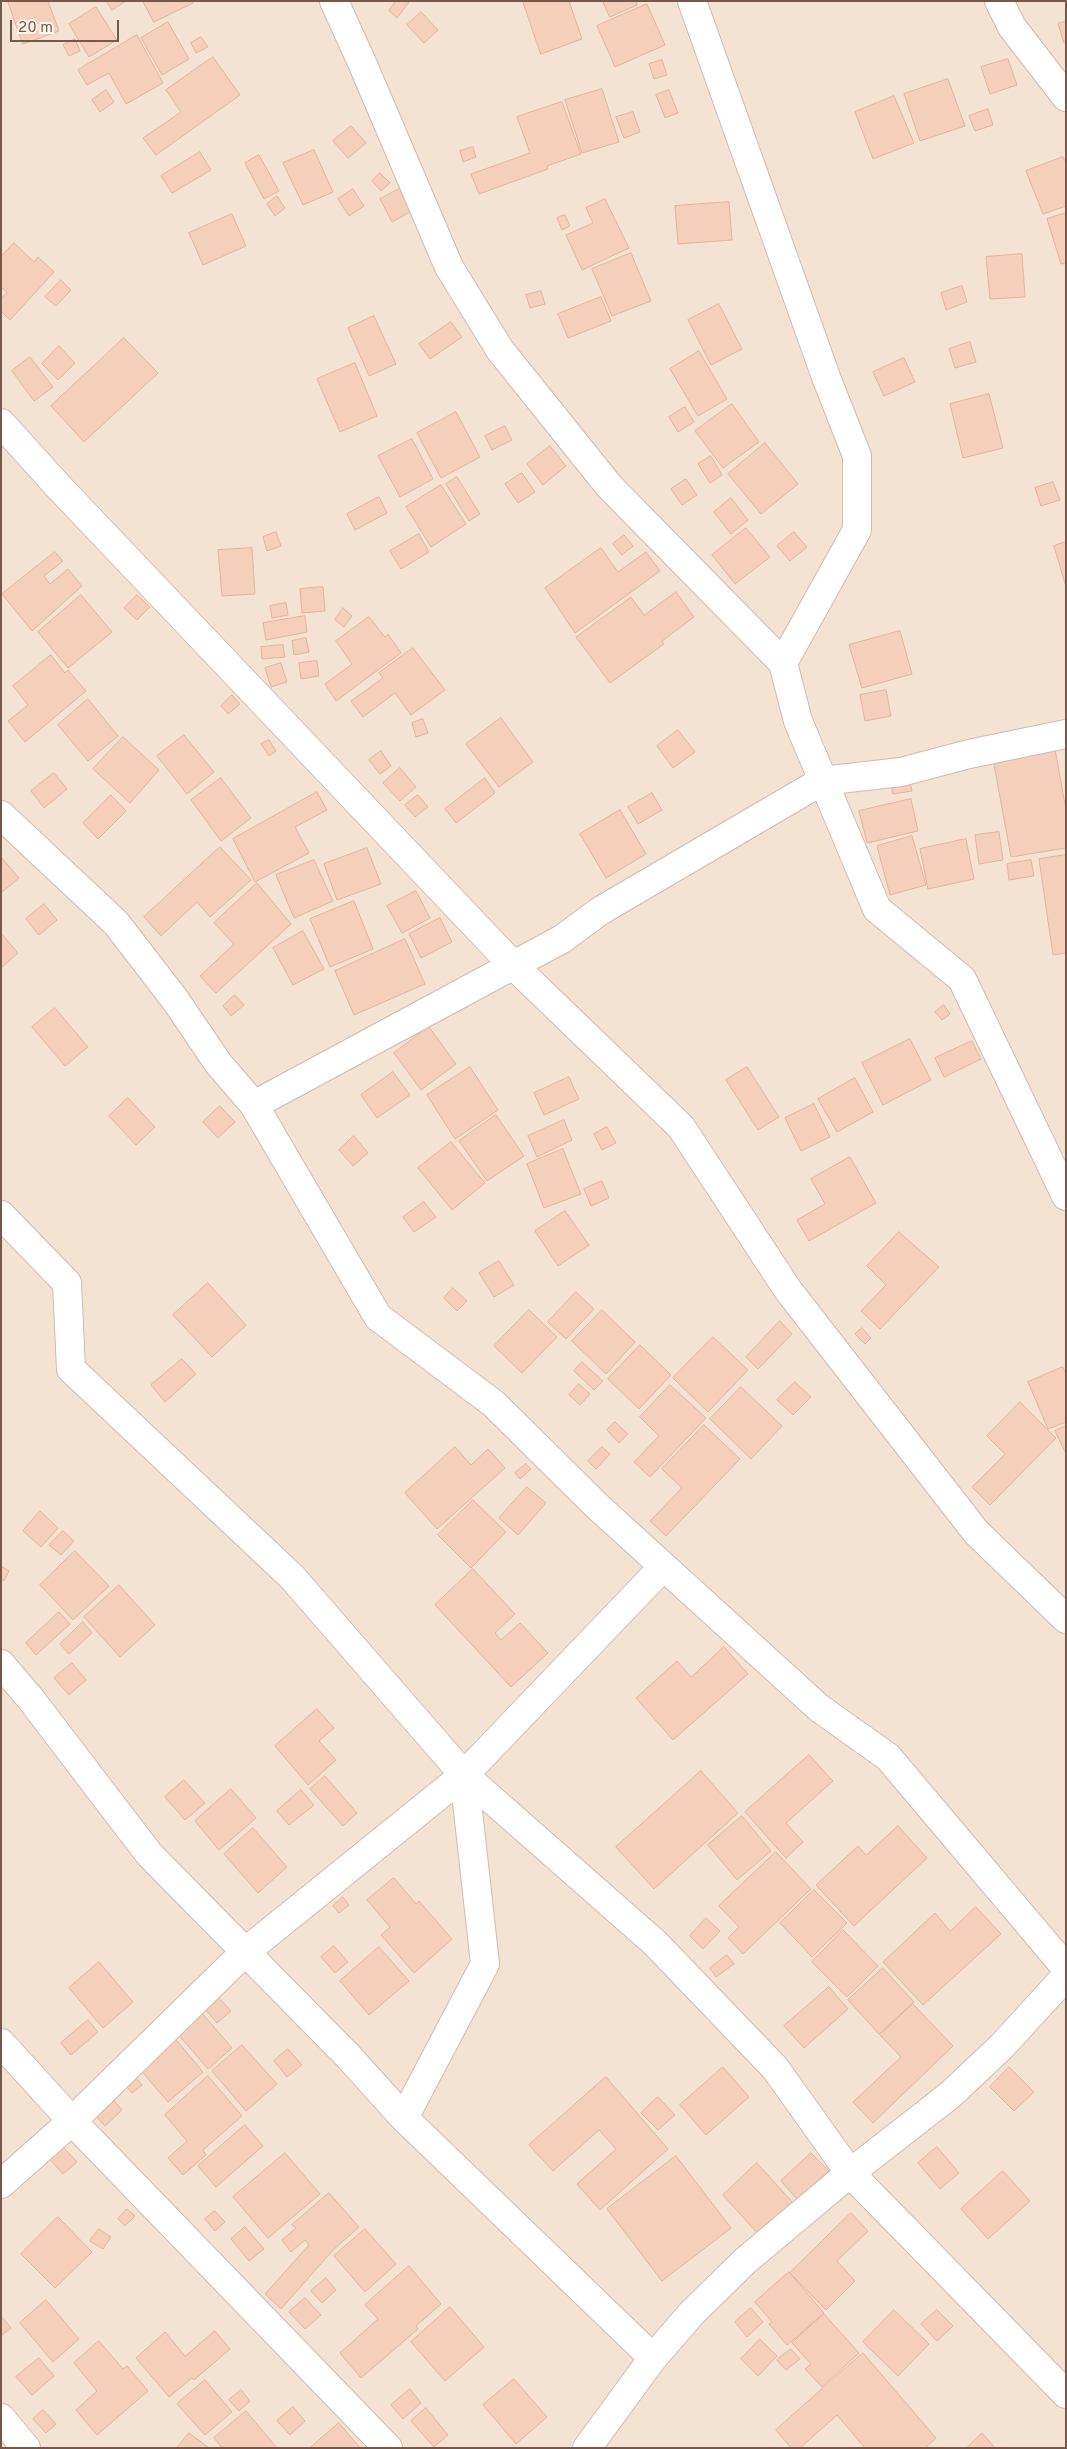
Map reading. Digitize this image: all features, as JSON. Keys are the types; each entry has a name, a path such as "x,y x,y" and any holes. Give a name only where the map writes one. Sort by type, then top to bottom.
{"street":[{"path":"334,1 363,65 448,268 500,350 609,486 783,664 798,721 877,909 962,978 1066,1196"},
{"path":"692,1 826,377 857,456 857,530 783,664"},
{"path":"999,1 1012,27 1066,97"},
{"path":"1,423 63,492 513,965 681,1127 788,1290 976,1532 1066,1619"},
{"path":"254,1105 562,939 600,911 822,781 901,772 1066,734"},
{"path":"1,815 116,923 176,1001 218,1063 254,1105 378,1317 494,1404 596,1505 819,1708 888,1757 1026,1923 1066,1968"},
{"path":"1,1215 67,1283 71,1369 292,1577 464,1775 655,1943 775,2068 850,2173 1066,2394"},
{"path":"1,2184 72,2121 245,1952 464,1775 663,1567"},
{"path":"1,1664 30,1698 150,1854 349,2057 404,2118 653,2358"},
{"path":"404,2118 485,1964 464,1775"},
{"path":"587,2448 653,2358 691,2314 745,2261 850,2173 950,2095 1002,2046 1066,1976"},
{"path":"1,2043 72,2121 388,2448"},
{"path":"1,2418 26,2448"}],"shaded area":[{"path":"1,1 1066,1 1066,2448 1,2448"}],"building":[{"path":"8,1 48,1 59,31 23,44"},
{"path":"107,1 126,1 112,10"},
{"path":"143,1 193,1 193,3 154,22"},
{"path":"396,1 409,2 397,18 389,11"},
{"path":"523,1 569,1 582,39 541,54"},
{"path":"603,1 636,1 637,5 610,17"},
{"path":"647,4 665,45 615,67 597,26"},
{"path":"96,7 117,40 89,57 69,24"},
{"path":"421,12 438,30 424,43 407,25"},
{"path":"1066,21 1066,42 1064,43 1058,24"},
{"path":"168,22 189,59 162,75 141,38"},
{"path":"137,35 163,83 126,104 109,73 87,85 78,70"},
{"path":"201,37 208,47 196,53 191,43"},
{"path":"75,39 80,51 69,56 63,45"},
{"path":"213,57 240,95 156,155 143,138 181,112 166,90"},
{"path":"1008,59 1017,85 990,94 981,67"},
{"path":"662,60 667,75 654,79 649,64"},
{"path":"948,79 965,126 920,141 904,94"},
{"path":"602,89 619,142 582,153 565,100"},
{"path":"106,90 114,102 100,112 92,100"},
{"path":"669,90 678,113 665,118 656,95"},
{"path":"894,96 914,143 873,159 855,112"},
{"path":"562,102 581,154 547,166 548,169 479,194 471,174 530,153 517,117"},
{"path":"988,109 993,125 975,131 969,116"},
{"path":"633,112 640,132 624,138 616,117"},
{"path":"351,126 366,143 348,158 333,141"},
{"path":"473,147 476,157 463,162 460,151"},
{"path":"314,150 333,192 303,205 283,163"},
{"path":"200,152 211,170 172,193 161,176"},
{"path":"259,155 279,191 264,199 245,163"},
{"path":"1063,157 1066,163 1066,206 1043,214 1026,171"},
{"path":"380,173 390,183 381,191 372,181"},
{"path":"405,186 417,208 392,222 380,199"},
{"path":"353,189 364,206 349,216 338,199"},
{"path":"277,196 285,208 275,216 267,204"},
{"path":"605,199 629,248 582,270 566,235 593,223 586,208"},
{"path":"729,202 732,240 678,244 675,206"},
{"path":"1066,213 1066,263 1061,264 1047,219"},
{"path":"232,214 246,246 203,265 189,233"},
{"path":"565,215 570,226 562,230 557,218"},
{"path":"14,243 34,262 38,257 54,272 10,320 1,311 1,299 7,292 1,287 1,257"},
{"path":"631,253 651,301 612,316 592,269"},
{"path":"1022,254 1025,297 990,299 986,257"},
{"path":"61,280 71,290 56,306 45,297"},
{"path":"962,286 967,302 946,310 941,293"},
{"path":"541,291 545,304 530,308 526,295"},
{"path":"601,297 611,321 568,338 558,314"},
{"path":"719,304 742,349 711,365 688,320"},
{"path":"374,316 396,364 369,376 348,328"},
{"path":"451,322 462,337 430,359 419,344"},
{"path":"124,338 158,373 84,442 51,406"},
{"path":"970,342 976,362 955,368 949,349"},
{"path":"59,346 75,363 58,380 42,364"},
{"path":"699,351 727,399 698,416 670,369"},
{"path":"30,357 53,387 34,401 12,371"},
{"path":"904,358 915,382 884,396 873,372"},
{"path":"355,363 377,416 340,432 317,379"},
{"path":"989,394 1003,448 963,458 950,404"},
{"path":"732,404 759,442 723,468 695,431"},
{"path":"685,407 694,422 678,432 669,417"},
{"path":"456,412 480,457 441,478 417,433"},
{"path":"505,426 512,440 492,450 485,436"},
{"path":"412,439 433,479 400,497 378,456"},
{"path":"765,443 798,484 761,514 728,474"},
{"path":"550,446 566,466 543,485 527,464"},
{"path":"711,456 722,475 710,483 698,464"},
{"path":"522,473 535,492 518,503 505,484"},
{"path":"457,477 480,514 469,521 446,484"},
{"path":"686,479 697,495 682,505 671,489"},
{"path":"1053,482 1060,500 1041,506 1035,488"},
{"path":"441,485 466,524 431,547 406,507"},
{"path":"379,497 387,513 355,530 347,514"},
{"path":"731,498 748,520 731,534 714,512"},
{"path":"746,528 770,557 735,584 712,555"},
{"path":"276,532 281,546 267,551 263,537"},
{"path":"794,532 807,547 790,561 777,546"},
{"path":"419,534 429,552 401,569 390,551"},
{"path":"624,535 633,546 622,555 613,544"},
{"path":"1066,542 1066,587 1054,546"},
{"path":"252,548 255,594 222,596 218,550"},
{"path":"601,548 618,572 646,552 660,571 575,633 545,588"},
{"path":"55,552 63,561 44,576 50,584 68,569 82,586 32,631 2,594"},
{"path":"323,587 325,611 302,613 300,589"},
{"path":"676,592 694,617 662,641 664,644 610,683 576,637 631,597 644,615"},
{"path":"81,595 112,632 68,668 38,632"},
{"path":"137,595 150,607 137,620 124,608"},
{"path":"286,603 288,615 272,618 270,606"},
{"path":"343,608 352,616 344,627 335,620"},
{"path":"305,616 307,632 266,640 263,623"},
{"path":"369,617 385,637 388,634 401,653 336,701 325,684 352,664 336,641"},
{"path":"900,631 912,674 862,688 849,645"},
{"path":"306,638 309,652 294,655 292,641"},
{"path":"283,645 285,657 262,659 261,647"},
{"path":"413,648 445,690 411,715 395,693 363,717 351,701 383,678 379,673"},
{"path":"51,655 65,673 68,670 86,691 25,742 8,721 28,705 13,686"},
{"path":"317,661 319,676 301,679 299,663"},
{"path":"281,663 287,682 271,687 265,668"},
{"path":"886,690 891,716 865,721 860,695"},
{"path":"232,695 240,704 228,714 221,706"},
{"path":"88,699 118,736 88,761 58,725"},
{"path":"501,718 533,762 499,787 466,744"},
{"path":"423,719 428,733 416,737 412,723"},
{"path":"678,730 695,752 673,768 657,746"},
{"path":"184,735 214,772 187,794 157,756"},
{"path":"123,737 159,770 130,803 93,769"},
{"path":"269,740 276,751 269,756 261,744"},
{"path":"1055,749 1066,810 1066,848 1011,857 993,759"},
{"path":"381,751 391,766 380,774 369,760"},
{"path":"400,768 416,787 400,801 383,783"},
{"path":"54,773 67,789 44,808 31,791"},
{"path":"221,778 251,818 221,841 191,800"},
{"path":"485,778 495,793 456,823 445,809"},
{"path":"909,779 912,791 893,794 890,782"},
{"path":"317,792 327,810 295,827 309,853 255,882 233,839"},
{"path":"652,793 662,810 638,824 628,807"},
{"path":"111,795 126,811 98,839 83,823"},
{"path":"418,795 428,807 415,817 405,805"},
{"path":"911,799 918,831 867,843 859,811"},
{"path":"620,810 646,854 606,878 580,834"},
{"path":"999,832 1003,860 979,864 975,835"},
{"path":"912,836 926,885 890,895 877,846"},
{"path":"966,839 974,879 928,889 920,849"},
{"path":"220,847 251,880 210,917 197,902 161,936 144,917"},
{"path":"367,848 381,884 337,900 324,864"},
{"path":"1066,855 1066,953 1053,955 1039,859"},
{"path":"1,857 19,878 1,893"},
{"path":"314,860 333,901 294,918 276,875"},
{"path":"1031,860 1034,876 1009,880 1007,864"},
{"path":"257,883 291,924 216,993 200,976 234,944 214,923"},
{"path":"416,891 430,918 402,933 387,906"},
{"path":"354,901 373,949 330,967 310,919"},
{"path":"44,904 57,920 39,935 26,919"},
{"path":"440,918 452,942 421,958 409,934"},
{"path":"303,931 324,969 293,985 273,948"},
{"path":"1,933 18,953 1,968"},
{"path":"405,939 425,984 354,1015 335,971"},
{"path":"235,995 244,1005 231,1016 223,1006"},
{"path":"944,1005 950,1014 942,1020 935,1012"},
{"path":"55,1008 88,1047 65,1066 32,1027"},
{"path":"429,1027 456,1064 421,1090 394,1053"},
{"path":"910,1039 931,1080 883,1105 862,1063"},
{"path":"972,1041 981,1059 944,1077 935,1058"},
{"path":"470,1067 498,1110 455,1139 427,1095"},
{"path":"747,1067 779,1117 758,1130 726,1080"},
{"path":"393,1072 410,1095 377,1118 361,1095"},
{"path":"569,1077 579,1099 544,1115 534,1093"},
{"path":"855,1078 873,1112 837,1132 818,1099"},
{"path":"128,1098 155,1127 136,1145 109,1116"},
{"path":"814,1104 830,1137 801,1151 785,1118"},
{"path":"220,1106 235,1122 218,1138 203,1122"},
{"path":"496,1115 524,1156 487,1181 459,1141"},
{"path":"564,1120 572,1140 537,1157 528,1136"},
{"path":"607,1127 616,1143 602,1150 594,1134"},
{"path":"354,1136 368,1153 353,1166 339,1150"},
{"path":"451,1142 485,1183 452,1210 418,1168"},
{"path":"563,1149 581,1194 544,1208 527,1164"},
{"path":"850,1157 876,1203 809,1241 797,1220 825,1204 811,1179"},
{"path":"602,1181 609,1198 591,1206 584,1189"},
{"path":"424,1202 436,1217 414,1232 403,1217"},
{"path":"565,1211 589,1245 558,1266 535,1231"},
{"path":"899,1232 939,1267 880,1329 861,1311 886,1285 867,1266"},
{"path":"499,1261 514,1285 494,1297 479,1273"},
{"path":"208,1283 246,1325 212,1357 173,1315"},
{"path":"453,1288 467,1301 457,1311 444,1298"},
{"path":"576,1292 594,1309 566,1339 548,1322"},
{"path":"529,1310 557,1337 522,1373 494,1346"},
{"path":"602,1310 635,1342 606,1374 572,1341"},
{"path":"780,1321 792,1334 758,1369 746,1357"},
{"path":"862,1328 871,1338 865,1344 855,1334"},
{"path":"713,1337 748,1370 708,1412 673,1378"},
{"path":"640,1345 671,1375 639,1409 608,1379"},
{"path":"182,1359 196,1374 165,1402 151,1385"},
{"path":"582,1362 603,1381 594,1390 574,1371"},
{"path":"1063,1367 1066,1374 1066,1422 1048,1429 1028,1382"},
{"path":"795,1382 811,1397 793,1415 777,1400"},
{"path":"579,1384 590,1394 580,1405 569,1395"},
{"path":"670,1385 706,1418 650,1477 634,1462 659,1436 640,1417"},
{"path":"741,1387 782,1426 751,1459 710,1419"},
{"path":"1020,1402 1056,1438 990,1505 972,1487 1005,1454 987,1436"},
{"path":"615,1422 628,1434 619,1443 607,1430"},
{"path":"704,1425 740,1459 666,1536 650,1521 682,1488 662,1469"},
{"path":"1066,1426 1066,1454 1055,1431"},
{"path":"455,1447 471,1465 488,1449 505,1468 437,1529 405,1493"},
{"path":"602,1447 610,1454 596,1469 588,1461"},
{"path":"526,1464 531,1469 520,1479 515,1473"},
{"path":"527,1487 546,1503 518,1535 499,1518"},
{"path":"473,1500 506,1532 471,1568 438,1535"},
{"path":"40,1511 58,1528 41,1547 23,1531"},
{"path":"63,1531 74,1541 61,1555 49,1545"},
{"path":"75,1551 109,1586 73,1620 40,1585"},
{"path":"1,1566 9,1571 4,1581 1,1579"},
{"path":"473,1569 515,1614 495,1633 501,1640 520,1623 548,1653 511,1687 435,1605"},
{"path":"119,1585 155,1625 120,1657 84,1617"},
{"path":"59,1612 70,1624 36,1655 26,1643"},
{"path":"83,1622 92,1633 69,1654 60,1644"},
{"path":"724,1647 748,1674 673,1740 636,1698 677,1661 691,1677"},
{"path":"72,1663 86,1680 69,1695 54,1678"},
{"path":"317,1709 334,1728 319,1741 336,1760 308,1785 275,1746"},
{"path":"809,1755 833,1781 786,1823 803,1842 786,1858 745,1812"},
{"path":"701,1771 738,1813 654,1889 616,1847"},
{"path":"325,1776 357,1813 343,1826 310,1789"},
{"path":"184,1780 205,1803 185,1820 165,1797"},
{"path":"231,1789 256,1818 219,1850 195,1821"},
{"path":"301,1790 314,1805 289,1825 277,1811"},
{"path":"742,1816 771,1851 737,1880 708,1845"},
{"path":"898,1826 927,1858 854,1926 816,1885 858,1846 866,1855"},
{"path":"253,1828 287,1867 258,1893 224,1854"},
{"path":"776,1852 811,1889 743,1954 728,1938 739,1927 719,1906"},
{"path":"394,1878 416,1904 419,1901 452,1939 414,1973 381,1935 390,1927 367,1900"},
{"path":"814,1890 847,1923 812,1957 780,1923"},
{"path":"343,1897 349,1905 339,1913 333,1906"},
{"path":"976,1907 1001,1934 923,2005 883,1962 935,1913 950,1931"},
{"path":"706,1918 720,1931 703,1949 690,1936"},
{"path":"843,1930 878,1966 847,1997 812,1962"},
{"path":"334,1946 348,1962 335,1973 321,1957"},
{"path":"379,1947 409,1981 369,2015 340,1981"},
{"path":"727,1955 734,1964 716,1977 710,1968"},
{"path":"99,1962 133,2002 103,2028 69,1988"},
{"path":"883,1968 914,2002 879,2034 848,2000"},
{"path":"829,1987 848,2009 804,2048 784,2026"},
{"path":"218,1997 231,2011 217,2023 205,2009"},
{"path":"913,2004 953,2046 873,2123 853,2102 901,2057 880,2035"},
{"path":"201,2012 232,2048 208,2069 177,2033"},
{"path":"88,2020 98,2032 71,2055 61,2043"},
{"path":"173,2036 203,2072 168,2102 138,2067"},
{"path":"242,2045 277,2084 246,2111 212,2071"},
{"path":"288,2049 302,2065 287,2077 274,2061"},
{"path":"723,2067 749,2097 706,2135 680,2105"},
{"path":"1009,2067 1034,2092 1014,2111 990,2087"},
{"path":"208,2076 242,2116 203,2150 206,2155 183,2175 168,2158 187,2141 165,2115"},
{"path":"606,2077 668,2149 600,2210 577,2184 616,2149 599,2130 553,2171 529,2145"},
{"path":"136,2078 142,2085 132,2093 126,2086"},
{"path":"111,2097 122,2110 105,2126 92,2112"},
{"path":"658,2097 675,2115 658,2130 641,2113"},
{"path":"245,2125 263,2146 216,2187 198,2166"},
{"path":"62,2146 77,2162 63,2174 49,2158"},
{"path":"937,2147 959,2173 940,2189 918,2163"},
{"path":"285,2153 320,2194 268,2238 233,2197"},
{"path":"811,2153 829,2171 797,2199 781,2181"},
{"path":"676,2156 731,2228 662,2281 607,2209"},
{"path":"757,2163 793,2203 759,2235 723,2195"},
{"path":"1003,2171 1030,2201 988,2239 961,2209"},
{"path":"329,2193 359,2227 333,2250 281,2309 265,2294 309,2245 305,2240 291,2252 282,2240 296,2228 292,2225"},
{"path":"127,2209 135,2216 125,2226 118,2219"},
{"path":"215,2211 225,2222 215,2231 205,2219"},
{"path":"851,2213 868,2231 837,2261 855,2281 826,2310 790,2273"},
{"path":"58,2217 92,2252 55,2288 21,2254"},
{"path":"245,2227 264,2249 249,2261 231,2239"},
{"path":"99,2229 111,2237 103,2249 90,2241"},
{"path":"365,2229 396,2264 365,2292 334,2256"},
{"path":"409,2266 441,2304 416,2326 418,2329 361,2378 340,2353 378,2319 365,2305"},
{"path":"789,2272 824,2313 787,2345 769,2324 772,2322 755,2302"},
{"path":"326,2278 336,2290 322,2303 311,2291"},
{"path":"305,2298 321,2315 305,2329 289,2312"},
{"path":"46,2300 79,2339 53,2362 20,2323"},
{"path":"450,2307 484,2347 445,2381 411,2342"},
{"path":"751,2308 763,2322 747,2337 735,2322"},
{"path":"894,2310 929,2344 898,2376 863,2342"},
{"path":"937,2310 953,2326 937,2341 921,2324"},
{"path":"824,2314 859,2353 822,2387 805,2369 811,2364 792,2343"},
{"path":"1,2316 11,2328 1,2336"},
{"path":"215,2331 230,2349 194,2380 192,2378 169,2397 136,2358 165,2332 185,2356"},
{"path":"760,2339 777,2356 758,2376 741,2359"},
{"path":"99,2341 123,2369 127,2366 148,2391 97,2435 76,2410 97,2391 74,2363"},
{"path":"791,2349 800,2359 786,2370 777,2360"},
{"path":"863,2353 936,2438 925,2448 865,2448 837,2415 800,2448 791,2448 776,2430"},
{"path":"39,2358 54,2376 32,2395 16,2377"},
{"path":"514,2379 547,2417 516,2444 483,2405"},
{"path":"205,2380 232,2412 205,2435 177,2404"},
{"path":"410,2389 421,2403 403,2419 391,2405"},
{"path":"241,2390 250,2401 239,2411 229,2400"},
{"path":"293,2407 305,2421 290,2435 277,2421"},
{"path":"426,2408 448,2435 434,2447 411,2421"},
{"path":"43,2410 56,2424 46,2433 33,2419"},
{"path":"246,2411 277,2448 222,2448 214,2438"},
{"path":"339,2423 360,2448 310,2448"},
{"path":"189,2433 209,2448 177,2448"},
{"path":"982,2433 995,2448 967,2448"}]}
